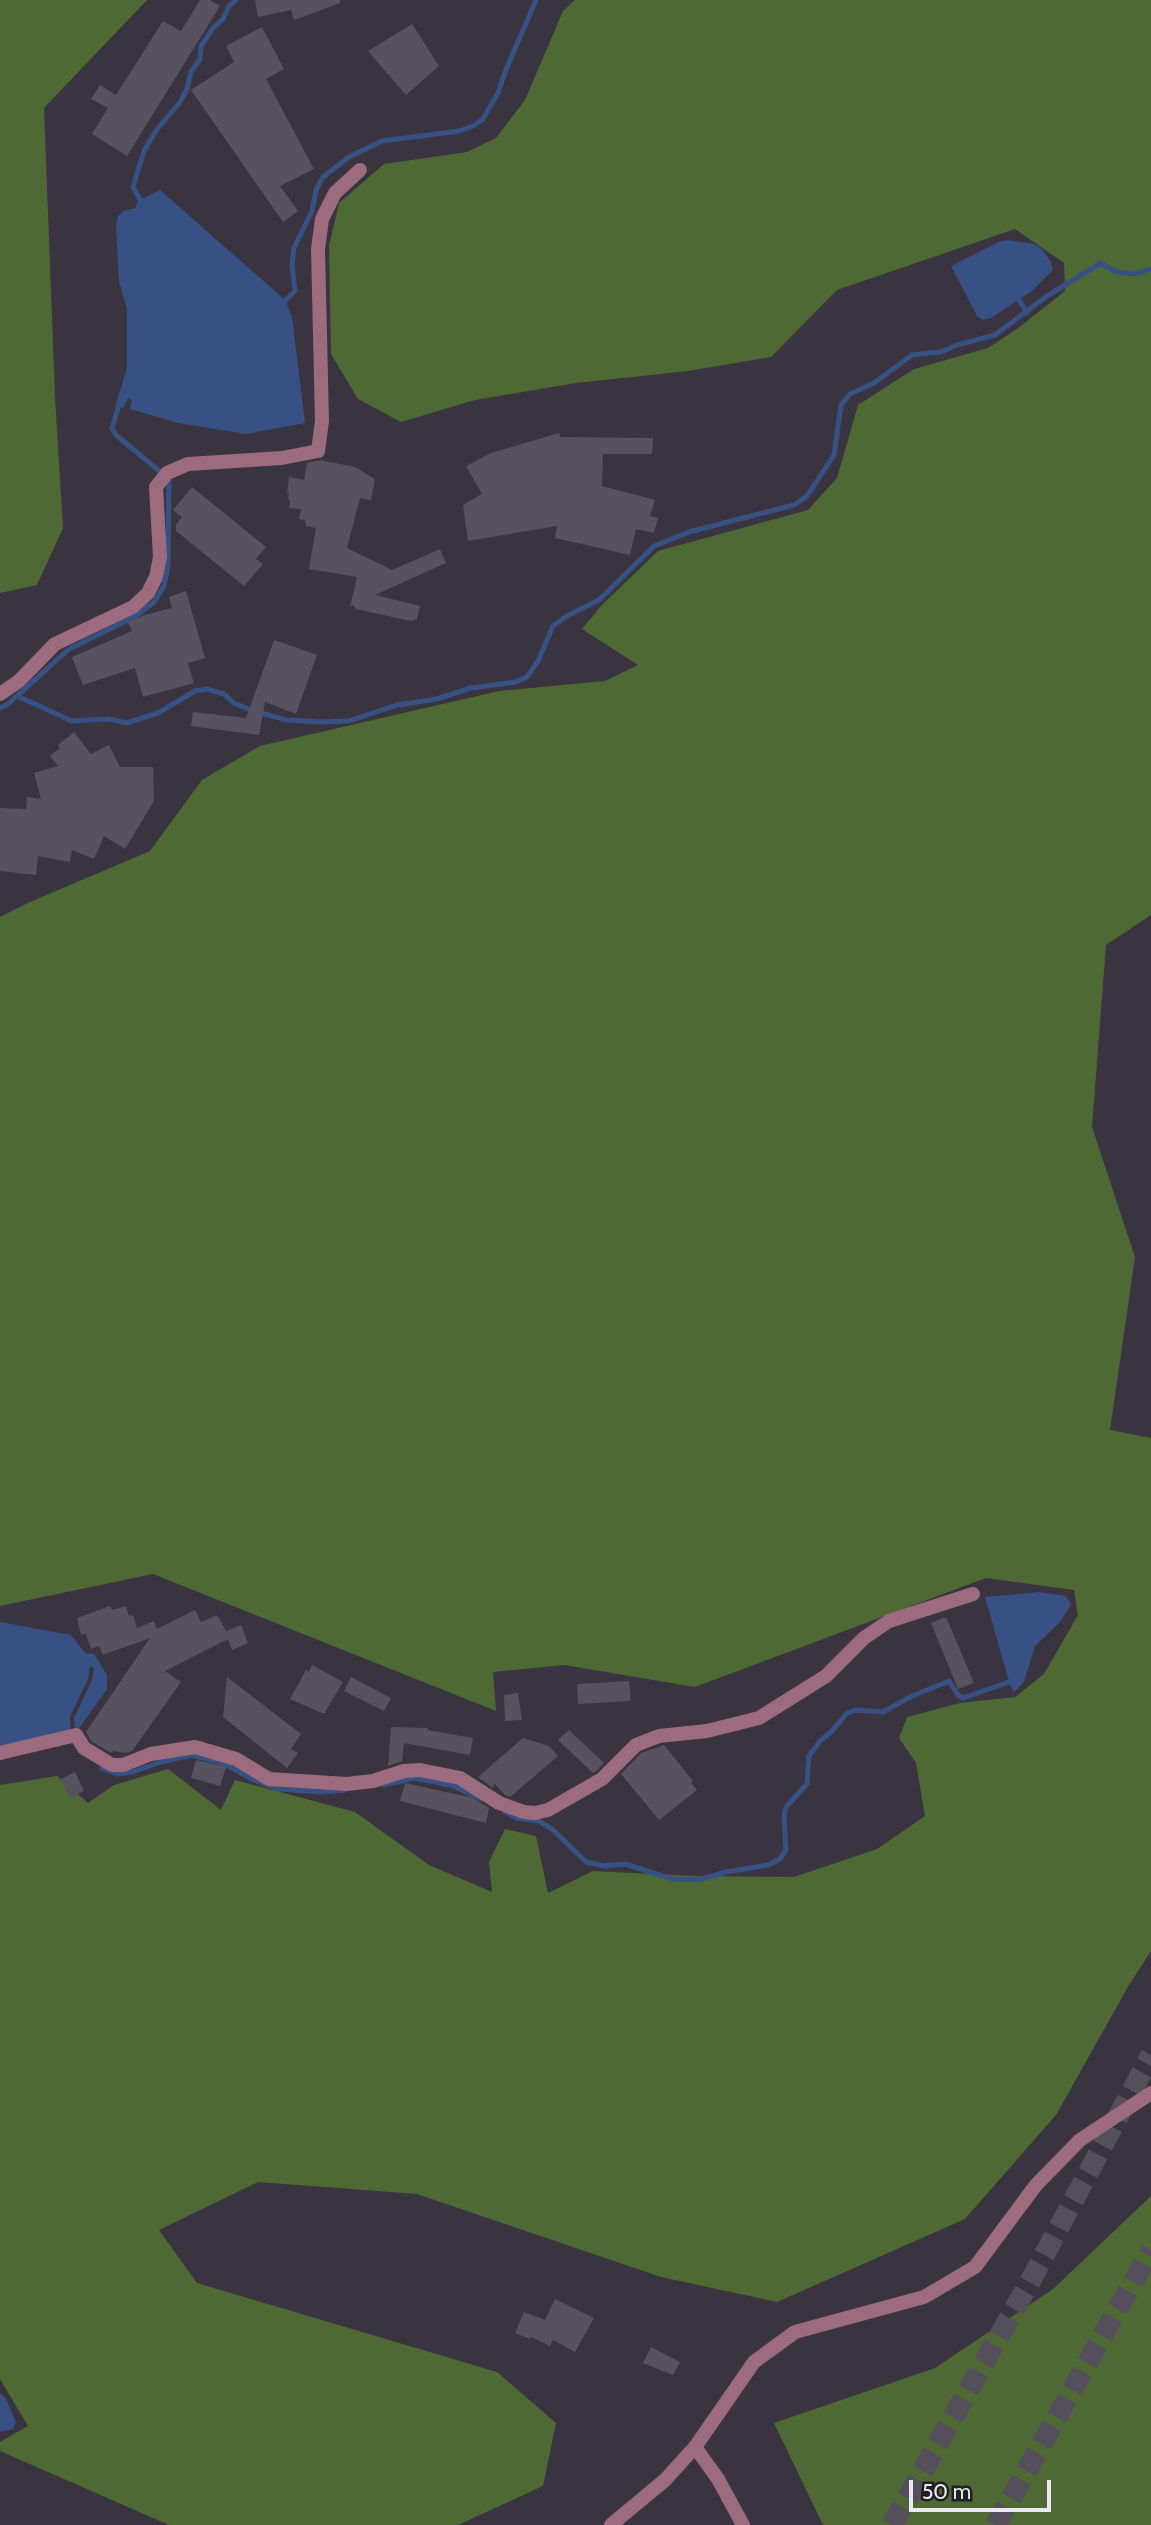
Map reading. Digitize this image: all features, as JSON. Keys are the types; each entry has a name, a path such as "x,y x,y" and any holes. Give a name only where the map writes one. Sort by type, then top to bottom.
{"street":[{"path":"0,694 19,681 55,644 133,607 148,593 156,577 160,557 156,487 163,477 188,464 282,458 318,451 322,421 319,239 322,219 335,193 360,170"},
{"path":"0,1753 76,1735 84,1748 112,1765 123,1765 151,1754 195,1747 236,1759 270,1779 347,1784 373,1782 404,1771 420,1770 460,1778 499,1802 524,1812 535,1813 548,1810 602,1779 636,1745 659,1736 707,1731 759,1718 827,1676 864,1637 889,1621 973,1594"},
{"path":"611,2525 665,2480 695,2447 754,2362 795,2332 924,2297 975,2267 1036,2185 1080,2140 1151,2093"},
{"path":"695,2447 718,2479 743,2525"}],"green space":[{"path":"0,0 147,0 44,108 63,528 37,585 0,593"},
{"path":"575,0 1151,0 1151,915 1106,945 1092,1127 1135,1257 1110,1430 1151,1438 1151,1951 1056,2115 965,2219 777,2302 661,2277 417,2194 258,2182 159,2230 197,2283 497,2372 556,2423 543,2486 458,2525 169,2525 0,2451 0,2442 28,2426 0,2379 0,1785 57,1776 88,1803 114,1785 168,1769 221,1810 235,1780 355,1812 429,1865 492,1892 489,1862 505,1829 536,1836 548,1893 593,1871 794,1877 877,1849 925,1816 916,1763 899,1738 907,1717 960,1703 1015,1697 1044,1674 1078,1615 1074,1590 986,1578 695,1687 564,1665 493,1672 496,1711 153,1574 0,1606 0,917 150,851 202,780 260,746 499,691 605,681 638,665 582,629 602,605 658,551 808,510 837,478 858,405 914,369 988,348 1065,291 1064,263 1015,229 837,290 771,357 688,371 576,383 475,400 401,422 358,399 331,354 329,246 339,203 384,164 467,152 496,138 525,100 563,11"},
{"path":"1151,2196 1151,2525 823,2525 774,2423 935,2368 1053,2289"}],"water":[{"path":"160,190 285,300 292,317 305,423 246,434 178,423 130,409 132,400 128,398 123,408 115,407 127,368 127,309 119,281 116,227 118,216 135,208 138,201"},
{"path":"1008,240 1034,244 1042,249 1053,270 1032,291 991,318 983,320 977,316 951,266"},
{"path":"1040,1592 1066,1596 1071,1605 1059,1623 1035,1646 1024,1682 1014,1692 985,1597"},
{"path":"0,1622 71,1635 85,1653 94,1654 107,1675 107,1689 80,1727 75,1730 74,1718 92,1680 94,1668 90,1666 88,1679 70,1717 70,1731 0,1747"},
{"path":"0,2393 6,2399 16,2422 13,2429 0,2432"}],"building":[{"path":"200,0 210,0 220,6 127,156 92,134 108,108 91,99 100,85 116,95 163,21 181,31"},
{"path":"255,0 340,0 340,3 294,20 291,10 258,17"},
{"path":"412,24 439,66 406,95 368,51"},
{"path":"262,27 284,69 266,79 314,169 280,186 298,211 283,222 191,90 234,62 226,46"},
{"path":"559,433 560,437 653,438 652,454 603,454 602,486 655,500 650,516 658,518 654,533 636,529 630,555 555,538 557,526 468,541 463,505 482,494 466,466 491,453"},
{"path":"320,460 355,467 375,479 371,500 360,498 347,548 392,570 440,549 446,563 375,595 420,606 417,619 411,621 356,609 353,605 350,607 357,577 309,569 316,528 306,526 305,520 299,519 301,509 289,508 287,493 289,477 304,480 307,463"},
{"path":"192,487 266,547 256,559 263,564 244,586 176,531 176,525 182,517 173,510"},
{"path":"186,591 205,658 188,663 194,683 143,697 135,668 83,685 72,657 132,631 128,622 172,608 169,597"},
{"path":"274,640 317,655 296,714 265,702 259,735 191,726 193,712 246,718"},
{"path":"74,732 91,754 109,745 120,767 153,767 154,801 125,849 104,836 94,859 72,850 70,862 38,856 36,875 0,871 0,808 26,809 27,797 41,799 34,773 58,766 50,756 60,748 58,745"},
{"path":"110,1606 112,1610 126,1606 129,1616 133,1615 137,1628 154,1621 157,1629 195,1610 201,1622 217,1615 226,1631 241,1625 248,1643 232,1650 228,1639 165,1671 181,1682 132,1751 126,1753 111,1753 91,1741 86,1732 150,1638 103,1655 99,1646 91,1649 86,1634 81,1635 77,1618"},
{"path":"946,1617 974,1683 958,1689 931,1623"},
{"path":"312,1665 343,1682 324,1714 290,1699 306,1670 309,1672"},
{"path":"227,1677 301,1734 291,1749 298,1753 287,1768 223,1717"},
{"path":"351,1677 391,1698 384,1711 344,1691"},
{"path":"629,1681 631,1701 578,1704 577,1684"},
{"path":"518,1693 522,1720 505,1721 504,1695"},
{"path":"391,1727 428,1728 427,1730 473,1738 470,1755 404,1743 402,1761 388,1766"},
{"path":"569,1730 604,1763 593,1773 558,1740"},
{"path":"523,1738 549,1746 558,1756 510,1797 494,1783 493,1788 478,1777"},
{"path":"664,1745 697,1790 659,1820 621,1774 641,1753"},
{"path":"196,1760 226,1767 220,1786 191,1778"},
{"path":"75,1772 84,1791 70,1798 61,1779"},
{"path":"405,1783 473,1798 489,1808 486,1823 400,1801"},
{"path":"555,2299 594,2318 575,2352 553,2340 550,2346 515,2333 524,2312 545,2320"},
{"path":"651,2347 680,2362 673,2375 643,2363"}],"waterway":[{"path":"143,205 133,187 144,151 155,132 180,102 191,72 200,59 201,46 236,0"},
{"path":"281,305 295,291 292,265 294,248 312,211 316,190 323,177 349,157 382,141 459,131 483,119 498,93 536,0"},
{"path":"17,696 72,721 109,719 127,723 158,713 195,691 207,689 224,694 234,703 253,711 287,720 321,722 349,721 397,705 437,699 471,688 516,682 527,677 538,661 553,626 599,600 654,546 689,532 794,505 807,496 834,455 841,405 850,394 874,383 912,355 941,352 995,335 1047,296 1101,263 1116,272 1134,274 1151,269"},
{"path":"1016,296 1027,312"},
{"path":"0,708 8,704 69,649 136,616 154,602 164,586 168,566 169,479 116,435 112,428 120,401"},
{"path":"505,1812 517,1818 539,1821 552,1829 586,1862 604,1866 625,1864 672,1879 698,1880 768,1865 780,1859 786,1850 786,1807 807,1784 809,1756 847,1713 856,1710 883,1712 912,1696 949,1681 963,1698 1015,1680"},
{"path":"102,1768 117,1774 132,1772 192,1755 225,1764 278,1789 321,1792 345,1790"},
{"path":"383,1785 414,1778 451,1785 481,1799"}],"tunnel":[{"path":"892,2525 1032,2278 1151,2055"},
{"path":"996,2525 1151,2250"}]}
